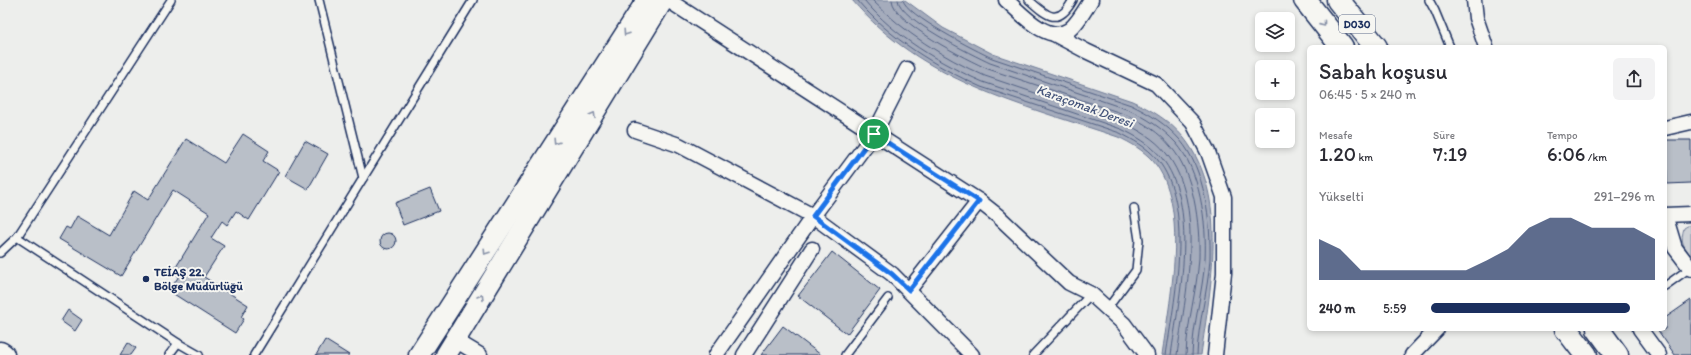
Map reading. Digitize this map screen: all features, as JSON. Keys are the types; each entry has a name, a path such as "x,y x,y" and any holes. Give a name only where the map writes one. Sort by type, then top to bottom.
{"main road":[{"path":"420,355 647,0"},
{"path":"450,348 663,0"},
{"path":"1305,0 1340,45"},
{"name":"D030","path":"1338,0 1374,45"},
{"path":"1568,331 1586,355"},
{"path":"1599,331 1617,355"}],"street":[{"path":"668,0 979,201 998,216 1069,283 1090,294 1107,308 1124,324 1148,355"},
{"path":"1006,0 1043,32 1054,34 1156,84 1193,123 1208,152 1224,197 1224,273 1215,355"},
{"path":"1054,34 1067,31 1074,25 1091,0"},
{"path":"1474,0 1476,18 1485,45"},
{"path":"716,355 813,216 874,134 907,69"},
{"path":"1667,128 1691,122"},
{"path":"635,130 679,145 813,216 892,274 972,355"},
{"path":"909,290 979,201"},
{"path":"1667,215 1691,214"},
{"path":"1667,222 1675,248 1691,269"},
{"path":"744,355 812,249"},
{"path":"1412,355 1435,331"},
{"path":"1641,331 1659,355"},
{"path":"450,348 480,355"}],"lane":[{"path":"0,253 17,237 171,0"},
{"path":"319,0 363,178"},
{"path":"254,355 473,0"},
{"path":"1029,0 1042,12 1052,17 1060,16 1067,11 1073,0"},
{"path":"1429,0 1436,11 1449,45"},
{"path":"1107,308 1136,270 1139,240 1134,208"},
{"path":"17,237 198,355"},
{"path":"1667,285 1691,269"},
{"path":"1033,355 1090,294"},
{"path":"845,355 888,298"},
{"path":"169,355 178,343"}],"shaded area":[{"path":"1691,224 1691,256 1684,246 1682,237 1684,228"}],"water":[{"name":"Karaçomak Deresi","path":"852,0 905,0 943,28 993,54 1132,101 1160,116 1179,132 1198,162 1207,187 1212,215 1212,272 1201,355 1162,355 1172,282 1174,228 1171,203 1165,180 1153,161 1137,147 1118,137 1009,101 974,87 941,71 909,51 880,28"}],"building":[{"path":"243,134 269,151 263,161 279,171 249,220 236,211 227,225 222,221 211,238 224,246 204,277 248,305 241,317 244,319 235,333 169,291 179,276 173,272 209,213 173,190 121,276 59,239 66,227 70,229 77,216 109,235 134,191 148,200 186,139 224,163"},
{"path":"1667,140 1691,140 1691,183 1667,184"},
{"path":"305,141 328,154 308,189 285,176"},
{"path":"430,189 439,211 403,225 395,203"},
{"path":"385,233 391,233 396,238 394,247 391,249 385,249 380,244 380,238"},
{"path":"832,252 880,290 847,334 798,296"},
{"path":"1691,300 1691,355 1675,355 1658,331 1667,331 1667,317"},
{"path":"68,310 82,320 75,331 61,321"},
{"path":"783,326 821,355 761,355"},
{"path":"325,340 349,355 316,355"},
{"path":"128,342 136,348 131,355 120,355"}],"place":[{"name":"TEİAŞ 22. Bölge Müdürlüğü","path":"146,279"}],"route":[{"path":"874,134 979,201 909,290 892,274 813,216 874,134"}]}
